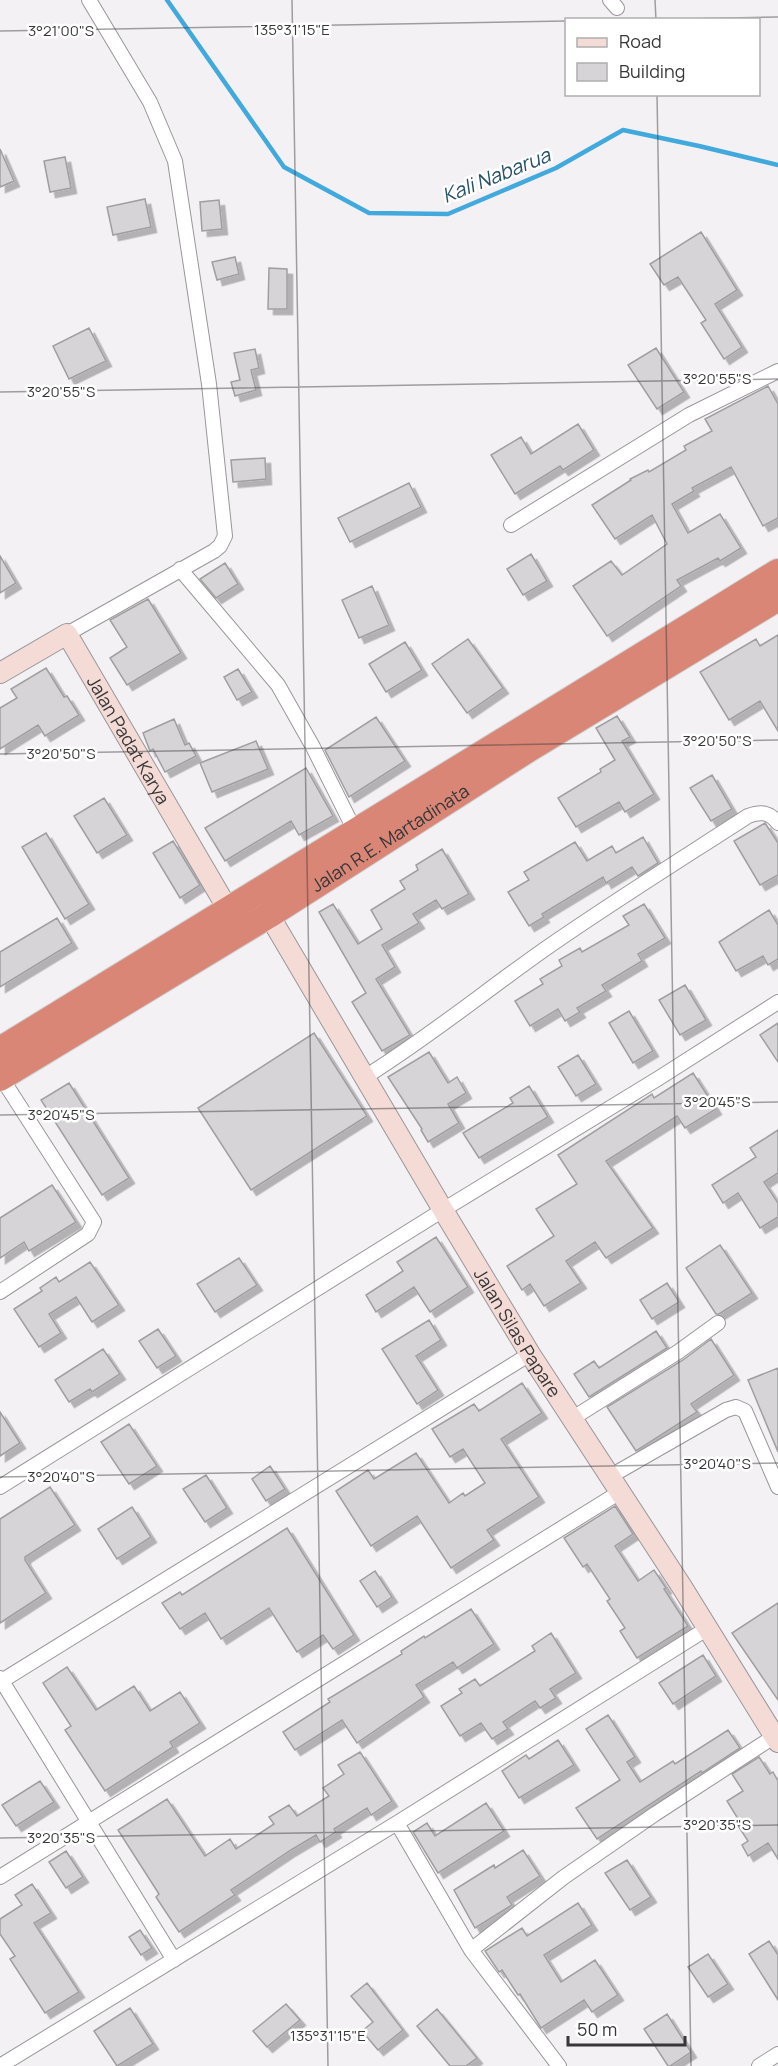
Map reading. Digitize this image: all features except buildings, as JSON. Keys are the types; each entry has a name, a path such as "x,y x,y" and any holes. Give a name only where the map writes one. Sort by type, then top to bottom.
{"highway":[{"name":"Jalan R.E. Martadinata","path":"1,1077 269,915 527,750 702,631 778,572"},
{"name":"Jalan R.E. Martadinata","path":"0,1050 356,833 702,631 778,598"}],"street":[{"path":"0,673 220,546 225,536 209,384 175,161 150,102 89,0"},
{"path":"511,525 689,415 778,371"},
{"path":"180,569 283,692 356,833"},
{"name":"Jalan Padat Karya","path":"67,634 229,911"},
{"path":"365,1077 414,1046 586,921 748,816 760,813 776,815"},
{"name":"Jalan Silas Papare","path":"269,915 442,1210 530,1353 777,1738"},
{"path":"0,1487 778,1002"},
{"path":"0,1292 88,1234 94,1222 1,1077"},
{"path":"573,1418 678,1352 718,1323"},
{"path":"174,1960 1,1680 530,1353"},
{"path":"0,1877 88,1823 615,1484 726,1410 736,1407 745,1411 778,1487"},
{"path":"0,2066 708,1628"},
{"path":"471,1950 564,1877 655,1814 777,1738"},
{"path":"397,1822 471,1950 559,2066"},
{"path":"759,2066 778,2054"}],"waterway":[{"name":"Kali Nabarua","path":"167,0 284,167 369,213 448,214 556,168 623,130 778,165"}]}
